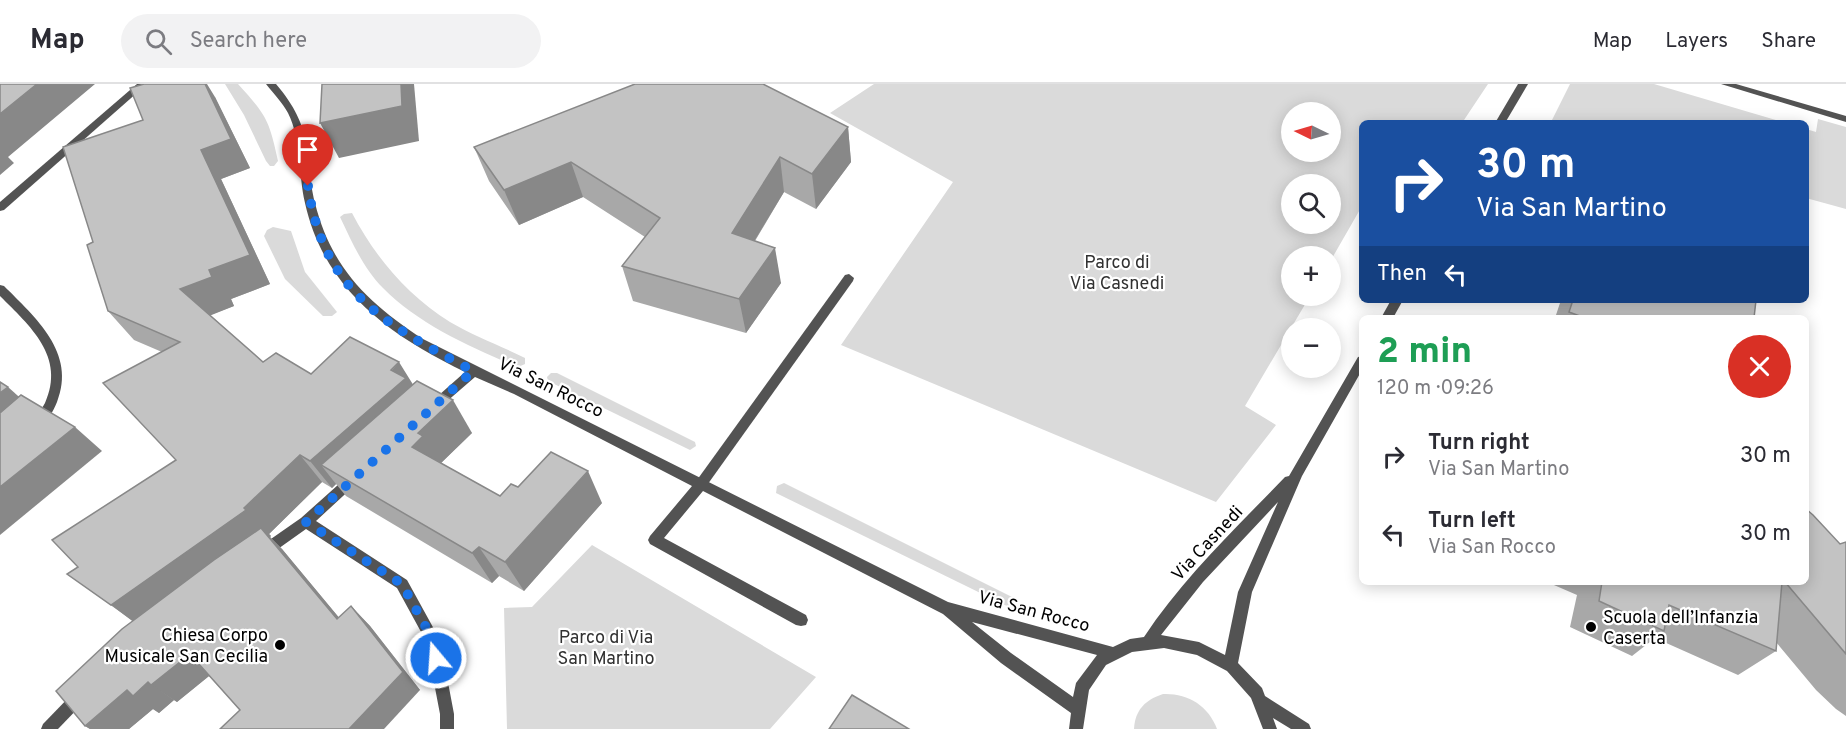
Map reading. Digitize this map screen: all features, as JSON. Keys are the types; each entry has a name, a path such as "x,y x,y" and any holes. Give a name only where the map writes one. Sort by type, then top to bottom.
{"street":[{"path":"0,208 142,84"},
{"name":"Via San Rocco","path":"272,84 290,105 298,121 310,203 316,224 340,274 363,302 385,321 473,371 518,391 945,608 1113,653"},
{"path":"1502,120 1523,84"},
{"path":"1726,84 1846,119"},
{"path":"801,620 655,540 701,484 849,278"},
{"path":"0,289 33,324 54,352 58,366 57,383 51,405 41,418 25,431"},
{"name":"Via Casnedi","path":"1230,666 1245,592 1296,474 1359,365"},
{"path":"420,419 473,371"},
{"path":"249,561 306,522 358,474"},
{"name":"Via Casnedi","path":"1149,641 1172,607 1201,574 1296,474"},
{"path":"306,522 402,584 433,640 447,714 447,729"},
{"name":"Via San Rocco","path":"945,608 1006,658 1076,708"},
{"path":"1076,729 1078,697 1086,680 1098,665 1113,653 1130,645 1170,640 1211,653 1230,666 1247,682 1260,701 1270,729"},
{"path":"48,729 93,684"},
{"path":"1260,701 1304,729"}],"green space":[{"path":"225,84 238,84 265,118 278,161 274,166 270,166 266,161 244,115"},
{"name":"Parco di Via Casnedi","path":"874,84 1488,84 1464,120 1359,120 1359,211 1339,246 1281,246 1281,306 1304,306 1297,318 1281,318 1281,345 1245,406 1276,425 1216,502 841,345 953,182 830,113"},
{"path":"1570,84 1654,84 1776,120 1552,120"},
{"path":"1818,119 1846,127 1846,209 1809,199 1809,130 1816,132"},
{"path":"352,213 382,260 420,300 459,327 525,358 525,364 518,367 482,352 429,324 397,301 376,280 354,245 340,217"},
{"path":"273,227 291,231 305,272 337,312 332,316 323,316 285,279 264,236 267,230"},
{"path":"551,373 557,373 695,442 696,446 690,450 548,381 547,377"},
{"path":"784,483 1014,598 1016,602 1009,607 776,493 777,486"},
{"name":"Parco di Via San Martino","path":"592,545 816,677 770,729 507,729 504,608 532,607"},
{"path":"1163,694 1172,694 1196,702 1208,713 1217,729 1134,729 1136,716 1142,707 1151,699"}],"building":[{"path":"0,84 37,84 0,114"},
{"path":"144,84 205,84 231,139 201,150 250,255 209,270 212,277 180,289 263,362 276,353 311,374 350,337 399,362 391,370 406,378 310,461 300,455 244,508 246,510 111,605 67,574 78,567 52,540 176,460 103,383 180,342 108,311 87,245 93,242 63,147 143,120 130,88"},
{"path":"322,84 401,84 402,106 320,123"},
{"path":"635,84 763,84 848,127 812,174 780,157 732,233 775,248 739,299 622,266 660,218 571,162 504,190 474,147"},
{"path":"1572,303 1756,303 1754,315 1577,315 1569,312"},
{"path":"417,381 453,400 418,433 423,436 412,447 500,496 511,484 518,487 551,452 588,471 505,562 479,547 472,553 321,465"},
{"path":"0,382 8,387 0,393"},
{"path":"21,395 75,427 0,487 0,413"},
{"path":"1809,512 1840,544 1846,542 1846,654 1788,585 1809,585"},
{"path":"261,528 337,619 351,606 403,672 349,729 220,729 240,710 190,654 151,685 148,682 133,696 127,690 85,726 56,691 122,629"},
{"path":"1602,585 1782,585 1776,651 1669,605 1664,631 1599,601"},
{"path":"852,695 909,729 829,729"}],"place":[{"name":"Scuola dell’Infanzia Caserta","path":"1591,627"},
{"name":"Chiesa Corpo Musicale San Cecilia","path":"280,645"}],"route":[{"path":"308,186 310,203 324,244 340,274 354,292 393,327 473,371 306,522 402,584 433,640 436,658"}]}
